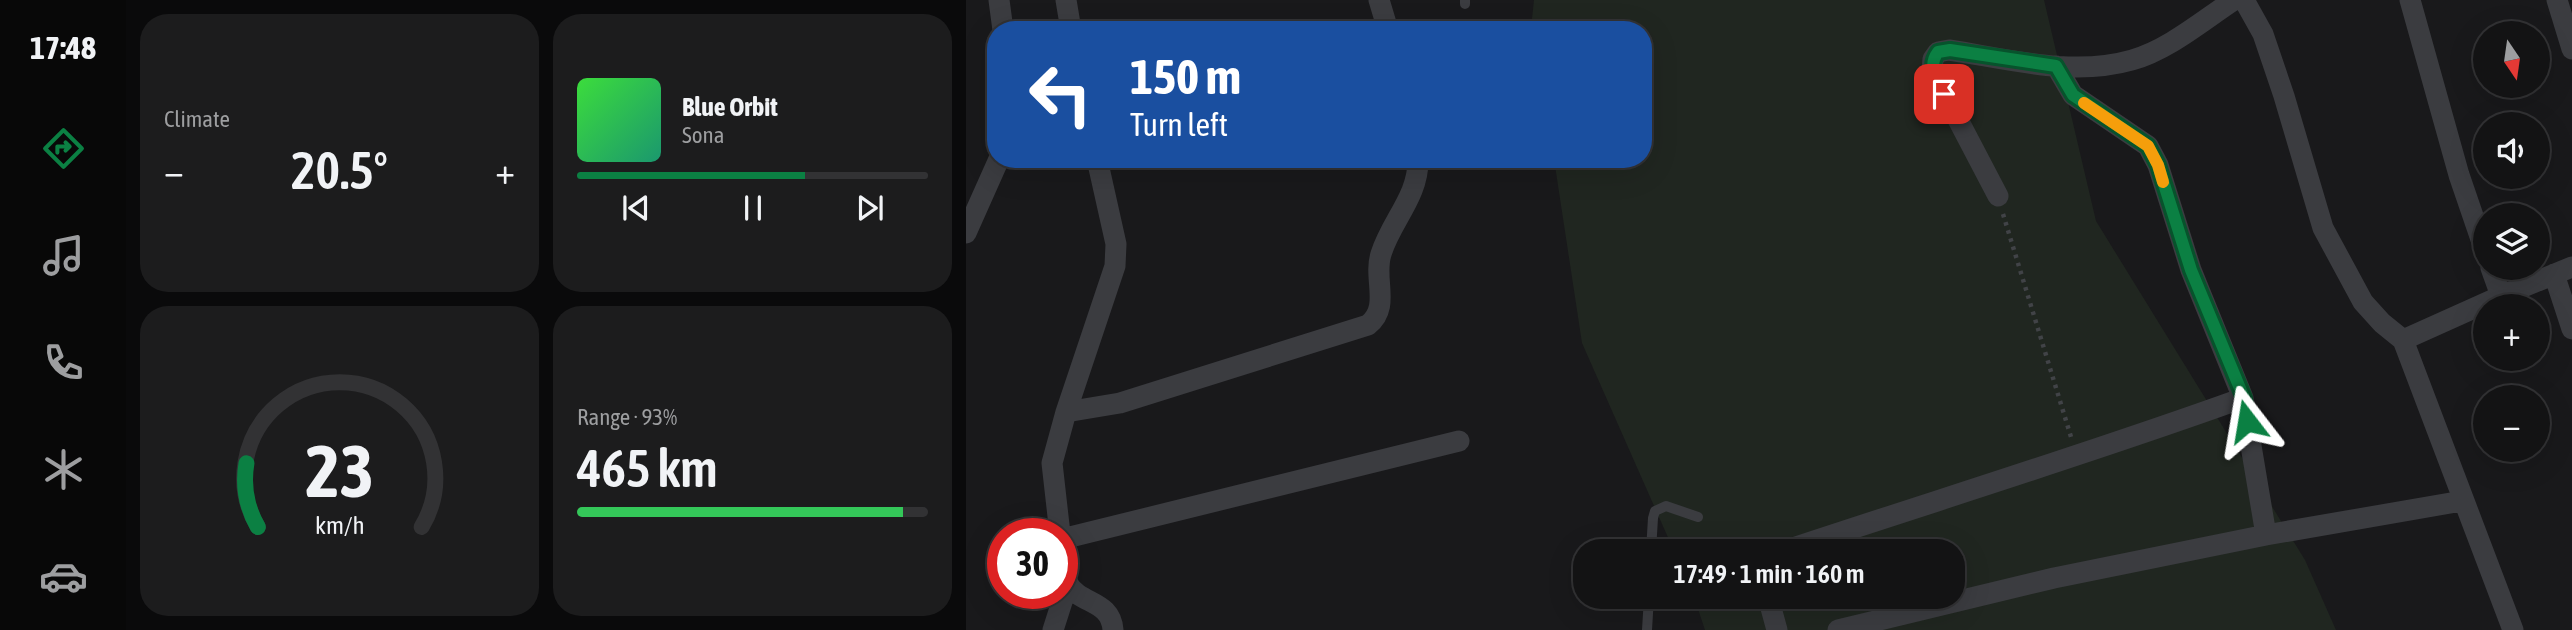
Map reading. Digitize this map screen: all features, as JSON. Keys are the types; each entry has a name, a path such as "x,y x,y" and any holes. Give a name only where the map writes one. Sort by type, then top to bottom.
{"street":[{"path":"999,0 1002,21"},
{"path":"1066,0 1070,21"},
{"path":"1379,0 1385,21"},
{"path":"1998,196 1932,69 1933,59 1938,52 1950,50 2056,66 2107,65 2133,60 2160,48 2234,0"},
{"path":"2244,0 2263,34 2323,228 2363,302 2382,323 2403,340 2513,630"},
{"path":"2410,0 2473,216"},
{"path":"2557,0 2572,49"},
{"path":"2056,66 2073,95 2148,146 2158,165 2191,270 2244,398 2266,535"},
{"path":"966,233 995,168"},
{"path":"1058,518 1052,463 1066,412 1115,266 1116,244 1099,168"},
{"path":"1066,412 1120,403 1368,325 1377,318 1380,306 1381,253 1411,195 1418,168"},
{"path":"2506,294 2563,271 2572,328"},
{"path":"2403,340 2473,309"},
{"path":"1820,539 2077,457 2244,398"},
{"path":"1078,535 1459,441"},
{"path":"1838,630 2054,578 2266,535 2462,500"},
{"path":"1078,593 1109,613 1113,630"},
{"path":"1053,630 1060,609"},
{"path":"1771,609 1777,630"}],"lane":[{"path":"1652,539 1655,511 1665,506 1698,517"},
{"path":"1647,630 1648,609"}],"path":[{"path":"1998,196 2077,457"}],"shaded area":[{"path":"1534,0 2044,0 2096,221 2305,560 2336,630 1705,630 1698,609 1965,609 1965,539 1669,539 1582,343 1555,168 1652,168 1652,21 1532,21"}],"slow traffic":[{"path":"2084,103 2148,146 2163,182"}],"route":[{"path":"1944,94 1932,69 1933,59 1938,52 1950,50 2056,66 2073,95 2148,146 2158,165 2191,270 2244,398 2247,421"}]}
